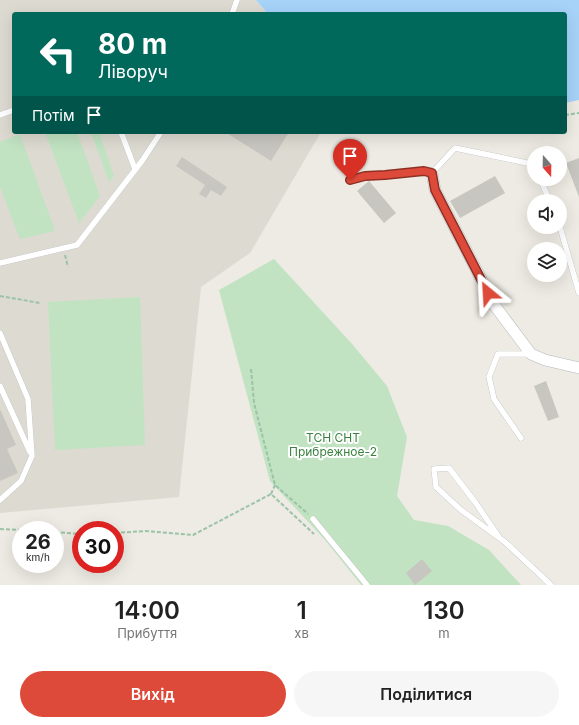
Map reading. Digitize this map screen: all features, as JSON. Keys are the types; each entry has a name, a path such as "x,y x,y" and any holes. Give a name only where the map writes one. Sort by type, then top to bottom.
{"street":[{"path":"432,173 435,190 495,306 531,354 545,360 579,368"}],"lane":[{"path":"233,12 237,0"},
{"path":"0,115 12,111"},
{"path":"122,134 135,170"},
{"path":"0,263 76,245 135,170 160,134"},
{"path":"350,180 365,176 424,171 432,173 455,148 527,163"},
{"path":"563,234 579,293"},
{"path":"0,333 28,400 32,456 22,481 0,500"},
{"path":"521,438 494,399 489,376 498,354 531,354"},
{"path":"0,386 32,456"},
{"path":"499,537 475,502 448,468 434,469 436,487 461,510 499,537 551,585"},
{"path":"313,519 367,585"}],"path":[{"path":"567,115 579,113"},
{"path":"64,248 68,268"},
{"path":"0,296 40,303"},
{"path":"251,369 254,403 275,484 313,519"},
{"path":"124,532 145,531 192,534 271,494 275,484"},
{"path":"271,494 314,535"},
{"path":"0,529 12,530"}],"shaded area":[{"path":"0,0 256,0 266,12 12,12 12,134 320,134 250,253 201,287 179,497 0,513"}],"green space":[{"path":"20,134 55,231 20,239 0,187 0,142"},
{"path":"46,134 78,134 100,196 79,223"},
{"path":"92,134 100,134 114,176 109,182"},
{"name":"ТСН СНТ Прибрежное-2","path":"274,259 353,345 387,386 407,437 397,496 414,520 448,526 489,550 521,585 361,585 326,541 270,481 219,290"},
{"path":"140,297 145,445 55,450 48,302"}],"water":[{"path":"256,0 579,0 579,100 567,103 567,12 266,12"}],"building":[{"path":"228,134 288,134 271,161"},
{"path":"182,157 227,187 221,196 211,190 206,198 199,194 205,185 176,166"},
{"path":"579,158 579,197 567,166 567,163"},
{"path":"495,176 505,193 460,218 450,201"},
{"path":"369,181 396,213 384,223 357,191"},
{"path":"546,381 559,417 548,421 534,386"},
{"path":"0,409 16,445 7,449 18,473 0,481"},
{"path":"422,559 432,571 415,585 406,573"}],"route":[{"path":"350,180 365,176 424,171 432,173 435,190 488,293"}]}
